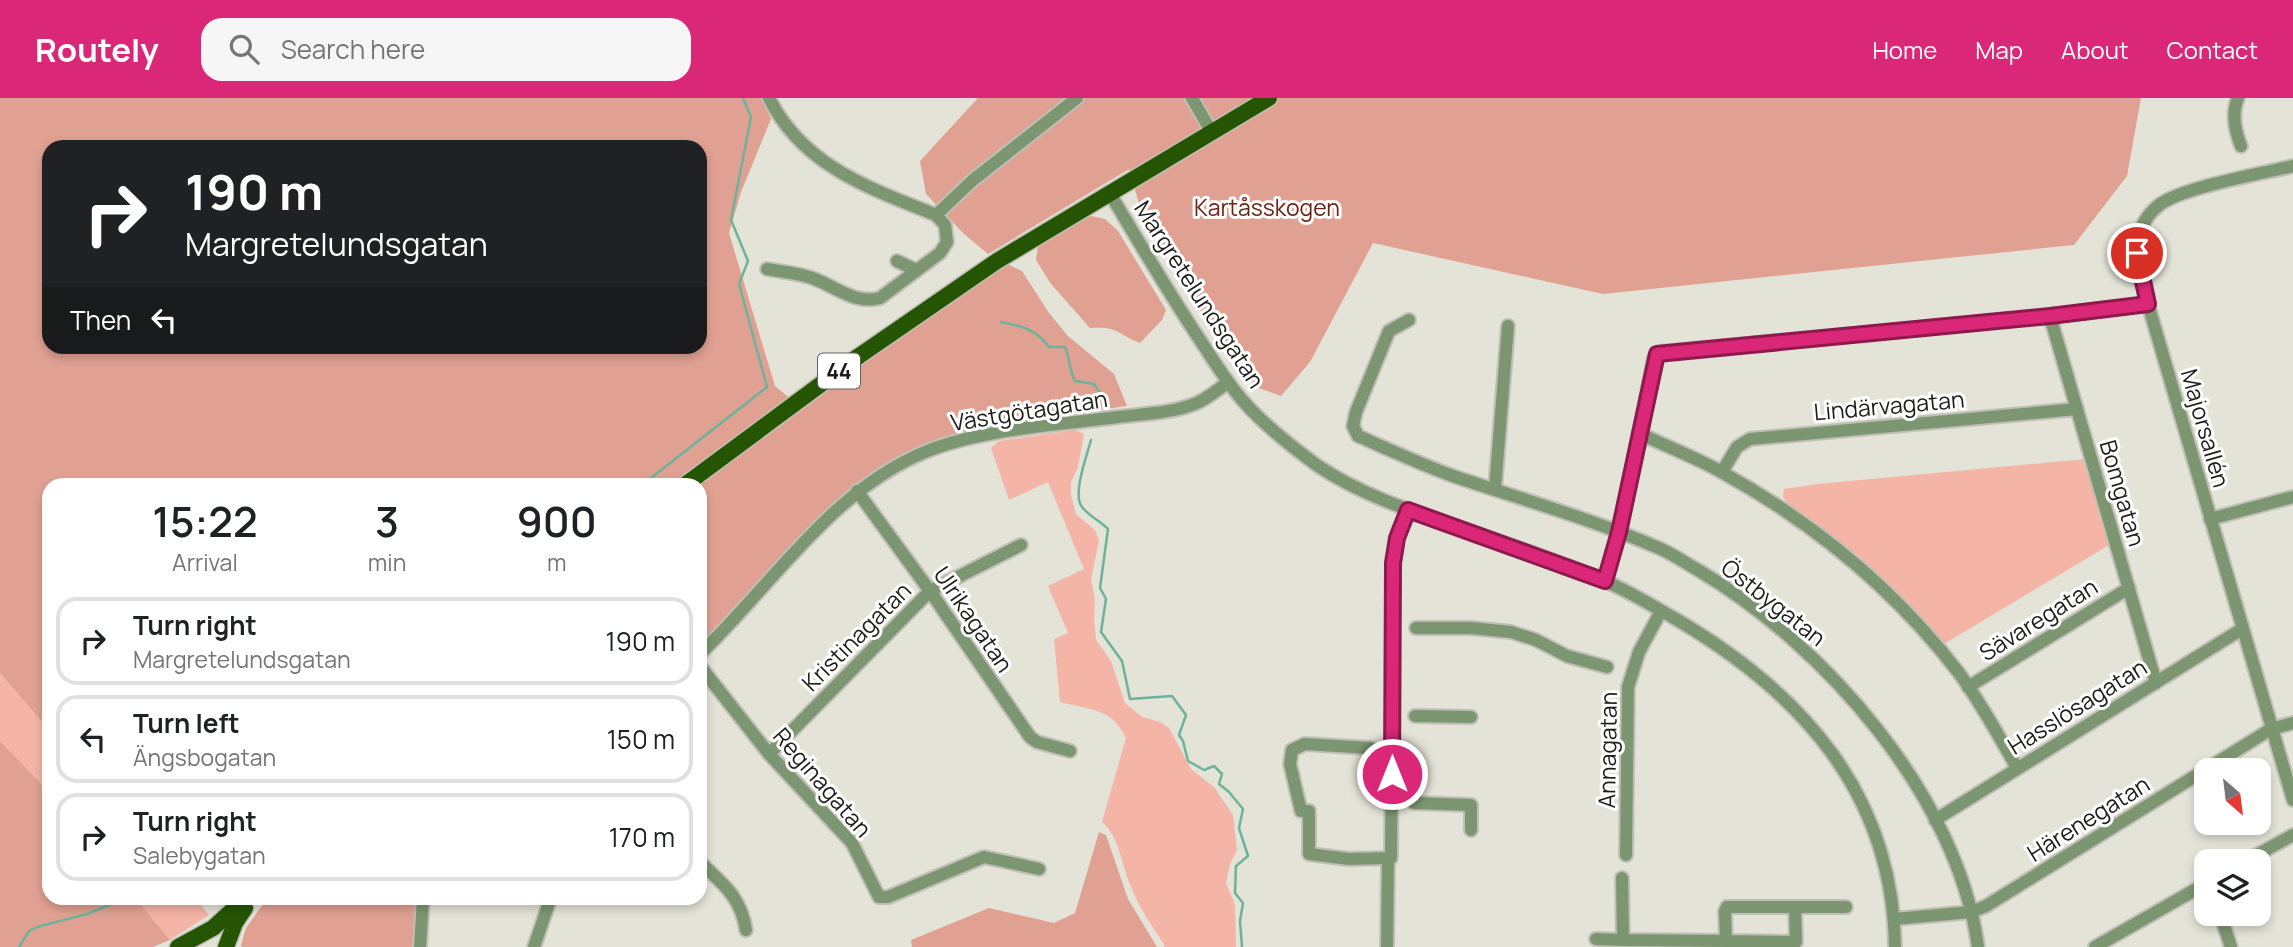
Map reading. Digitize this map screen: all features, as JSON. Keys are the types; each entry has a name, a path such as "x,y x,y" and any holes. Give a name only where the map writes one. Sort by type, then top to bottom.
{"main road":[{"name":"44","path":"694,478 859,356 997,261 1269,98"},
{"path":"178,947 213,928 238,905"},
{"path":"226,947 235,923 247,905"}],"street":[{"path":"767,269 811,278 858,299 869,301 880,298 940,253 947,242 945,225 936,215 877,192 809,152 791,132 769,98"},
{"path":"936,215 973,180 1077,98"},
{"path":"1192,98 1212,133"},
{"path":"2238,98 2235,104 2235,128 2241,146"},
{"name":"Majorsallén","path":"2293,166 2187,192 2160,204 2144,223 2137,242 2138,264 2148,304 2293,800"},
{"name":"Margretelundsgatan","path":"1110,192 1179,308 1228,382 1257,416 1318,466 1357,488 1408,510 1605,581 1711,640 1794,708 1828,748 1855,790 1875,832 1888,874 1895,947"},
{"path":"897,261 916,271"},
{"path":"1605,581 1619,532 1657,354 2148,304"},
{"name":"Bomgatan","path":"2050,316 2157,682"},
{"name":"Östbygatan","path":"1409,320 1390,331 1356,412 1353,426 1358,436 1427,466 1664,550 1731,589 1812,657 1839,684 1879,732 1908,773 1960,872 1978,947"},
{"path":"1495,489 1508,327"},
{"name":"Västgötagatan","path":"707,647 828,518 857,491 912,457 956,442 1001,433 1164,412 1196,404 1228,382"},
{"name":"Lindärvagatan","path":"1722,472 1737,447 1750,439 2077,409"},
{"path":"1639,433 1722,472 1795,516 1859,568 1914,620 1968,687 2017,768"},
{"name":"Ulrikagatan","path":"857,491 930,591 1030,737 1037,742 1070,751"},
{"path":"2210,519 2293,497"},
{"path":"1387,947 1393,563 1397,538 1408,510"},
{"name":"Kristinagatan","path":"769,754 930,591 1021,545"},
{"name":"Sävaregatan","path":"1968,687 2129,588"},
{"name":"Annagatan","path":"1626,855 1628,687 1639,652 1661,611"},
{"path":"1416,628 1482,628 1511,632 1536,640 1567,656 1607,667"},
{"name":"Hasslösagatan","path":"1935,820 2242,629"},
{"name":"Reginagatan","path":"707,675 769,754 852,843 875,890 882,898 984,857 1039,869"},
{"path":"1415,716 1471,717"},
{"name":"Härenegatan","path":"1894,919 1971,912 1992,902 2271,729 2293,723"},
{"path":"1370,748 1305,744 1292,750 1290,764 1301,811 1309,811 1309,855 1358,859 1390,855"},
{"path":"1414,803 1471,805 1471,830"},
{"path":"2268,849 2293,835"},
{"path":"707,869 732,892 741,908 746,930"},
{"path":"1622,878 1623,940"},
{"path":"2095,947 2194,890"},
{"path":"420,947 423,905"},
{"path":"534,947 548,905"},
{"path":"1726,941 1727,907 1846,907"},
{"path":"1596,939 1796,942 1795,907"},
{"path":"2224,926 2231,947"}],"shaded area":[{"path":"1075,430 1084,434 1078,467 1071,482 1071,495 1076,514 1095,530 1099,540 1091,580 1095,599 1096,640 1111,661 1125,703 1142,717 1160,722 1169,728 1191,769 1214,787 1233,815 1237,850 1230,864 1226,883 1235,905 1236,947 1164,947 1134,894 1120,852 1102,822 1126,738 1107,716 1060,702 1054,639 1068,633 1048,586 1084,569 1048,482 1009,500 991,448 999,441"},
{"path":"2086,459 2111,544 1944,644 1871,570 1789,506 1783,497 1784,489 1818,484"},
{"path":"0,673 42,722 42,785 0,741"},
{"path":"141,905 201,905 209,915 170,940"}],"green space":[{"path":"0,98 763,98 771,119 741,192 729,233 775,386 803,409 898,337 1007,264 1022,271 1049,313 1068,336 1114,374 1127,406 1061,415 923,446 875,472 838,501 707,639 707,478 42,478 42,722 0,673"},
{"name":"Kartåsskogen","path":"978,98 2141,98 2127,176 2074,245 1603,294 1373,243 1310,362 1281,396 1256,387 1214,335 1140,207 1129,169 988,254 964,234 926,194 920,161"},
{"path":"1091,216 1105,219 1118,231 1166,310 1162,320 1140,343 1112,329 1090,328 1051,284 1036,260 1038,245 1071,224"},
{"path":"0,741 42,785 42,905 141,905 170,940 153,947 0,947"},
{"path":"1099,832 1106,835 1128,899 1157,947 912,947 911,940 989,908 1054,923 1075,913"},
{"path":"262,905 416,905 412,947 242,947 246,928"}],"waterway":[{"path":"651,478 767,387 739,284 748,261 731,220 751,117 743,98"},
{"path":"1001,322 1033,332 1049,347 1065,347 1075,381 1094,384 1099,391 1099,400"},
{"path":"1091,440 1081,475 1079,501 1088,513 1108,529 1100,588 1106,599 1101,632 1122,661 1130,699 1172,696 1186,715 1179,735 1188,761 1204,770 1214,766 1222,774 1219,784 1243,809 1239,828 1248,856 1236,866 1235,893 1243,903 1240,921 1242,947"},
{"path":"19,947 29,931 37,927 110,905"}],"route":[{"path":"1392,774 1393,563 1397,538 1408,510 1605,581 1619,532 1654,358 1660,352 2050,316 2148,304 2137,253"}]}
